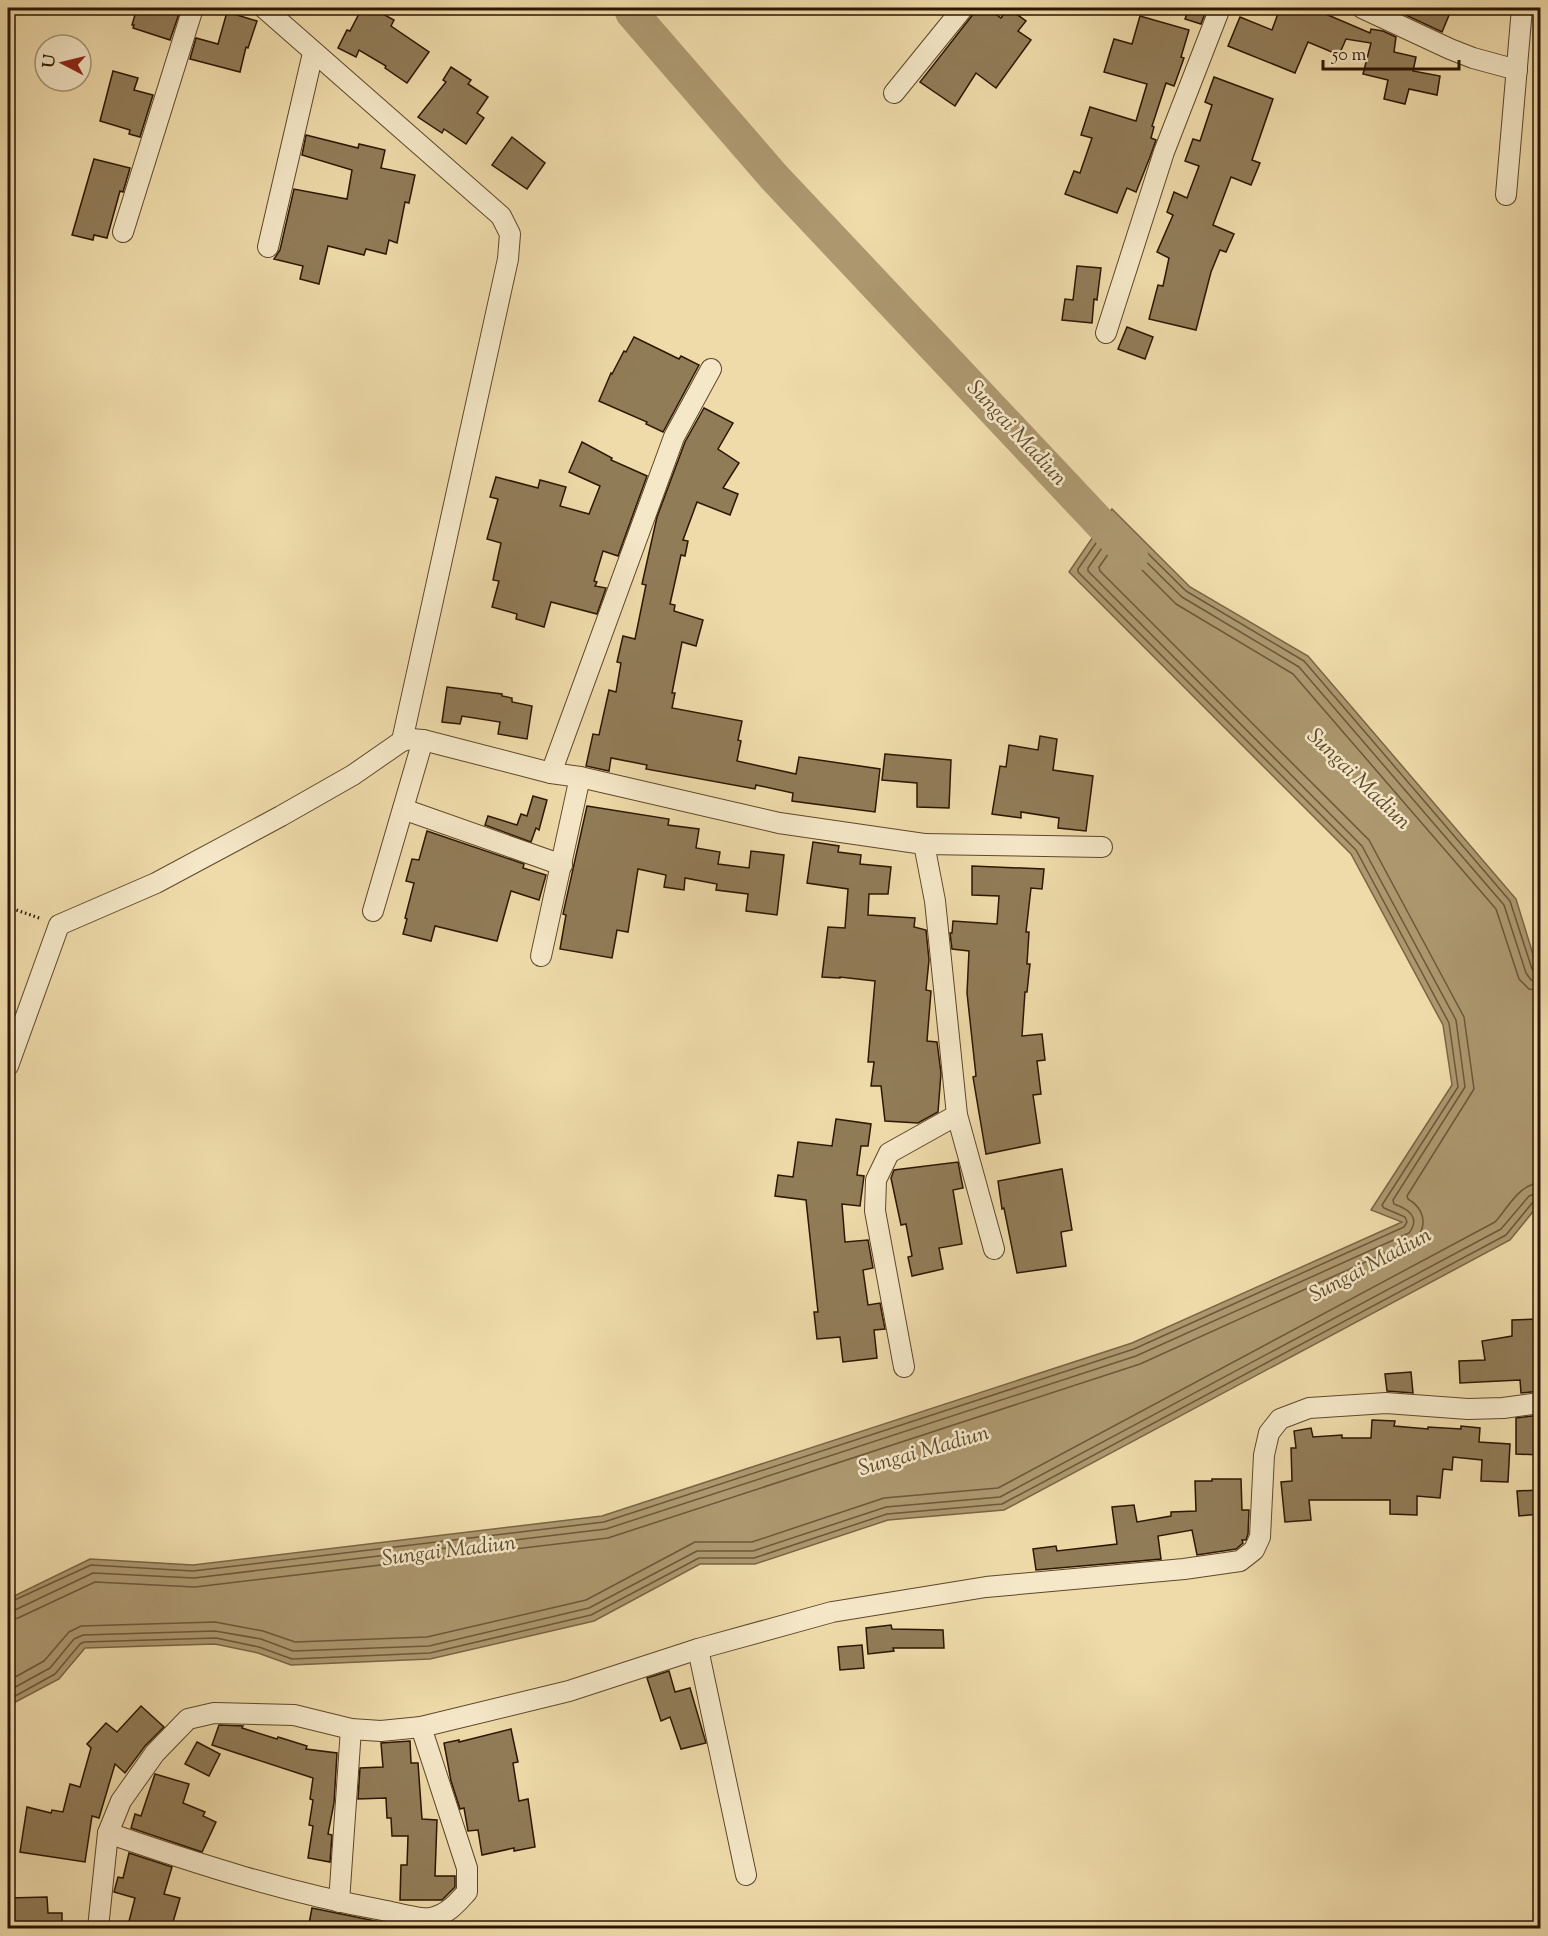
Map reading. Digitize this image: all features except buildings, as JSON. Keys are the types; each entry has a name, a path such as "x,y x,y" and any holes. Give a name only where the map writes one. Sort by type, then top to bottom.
{"street":[{"path":"123,232 193,8"},
{"path":"264,8 501,216 510,234 508,260 402,741"},
{"path":"894,93 963,8"},
{"path":"1106,333 1164,152 1220,8"},
{"path":"1362,8 1450,49 1517,70"},
{"path":"1506,195 1522,8"},
{"path":"268,247 313,53"},
{"path":"551,773 674,437 711,369"},
{"path":"8,1066 59,925 156,883 281,816 353,775 388,753 402,741 411,739 423,740 551,773 580,777 779,823 924,844 1102,847"},
{"path":"373,911 423,740"},
{"path":"541,956 580,777"},
{"path":"403,809 562,865"},
{"path":"924,844 935,901 957,1114 994,1249"},
{"path":"904,1367 875,1211 876,1180 889,1153 957,1114"},
{"path":"98,1929 108,1833 121,1801 155,1753 188,1719 214,1713 294,1715 351,1729 381,1731 421,1727 568,1691 698,1649 832,1612 987,1587 1184,1569 1240,1561 1254,1550 1260,1537 1264,1455 1269,1433 1280,1419 1309,1408 1375,1403 1468,1409 1503,1408 1540,1403"},
{"path":"698,1649 746,1875"},
{"path":"108,1833 279,1888 339,1902 429,1918 451,1911 467,1892 467,1868 421,1727"},
{"path":"339,1902 351,1729"}],"path":[{"path":"8,907 59,925"}],"water":[{"path":"1112,509 1190,587 1308,656 1516,899 1540,977 1540,1203 1510,1240 1004,1510 888,1520 755,1564 700,1564 594,1621 430,1659 291,1665 258,1653 215,1644 85,1648 59,1679 8,1706 8,1599 90,1559 193,1565 602,1516 1132,1343 1402,1222 1371,1210 1452,1085 1443,1025 1351,854 1069,572"}],"waterway":[{"name":"Sungai Madiun","path":"630,8 774,177 1132,557"}]}
